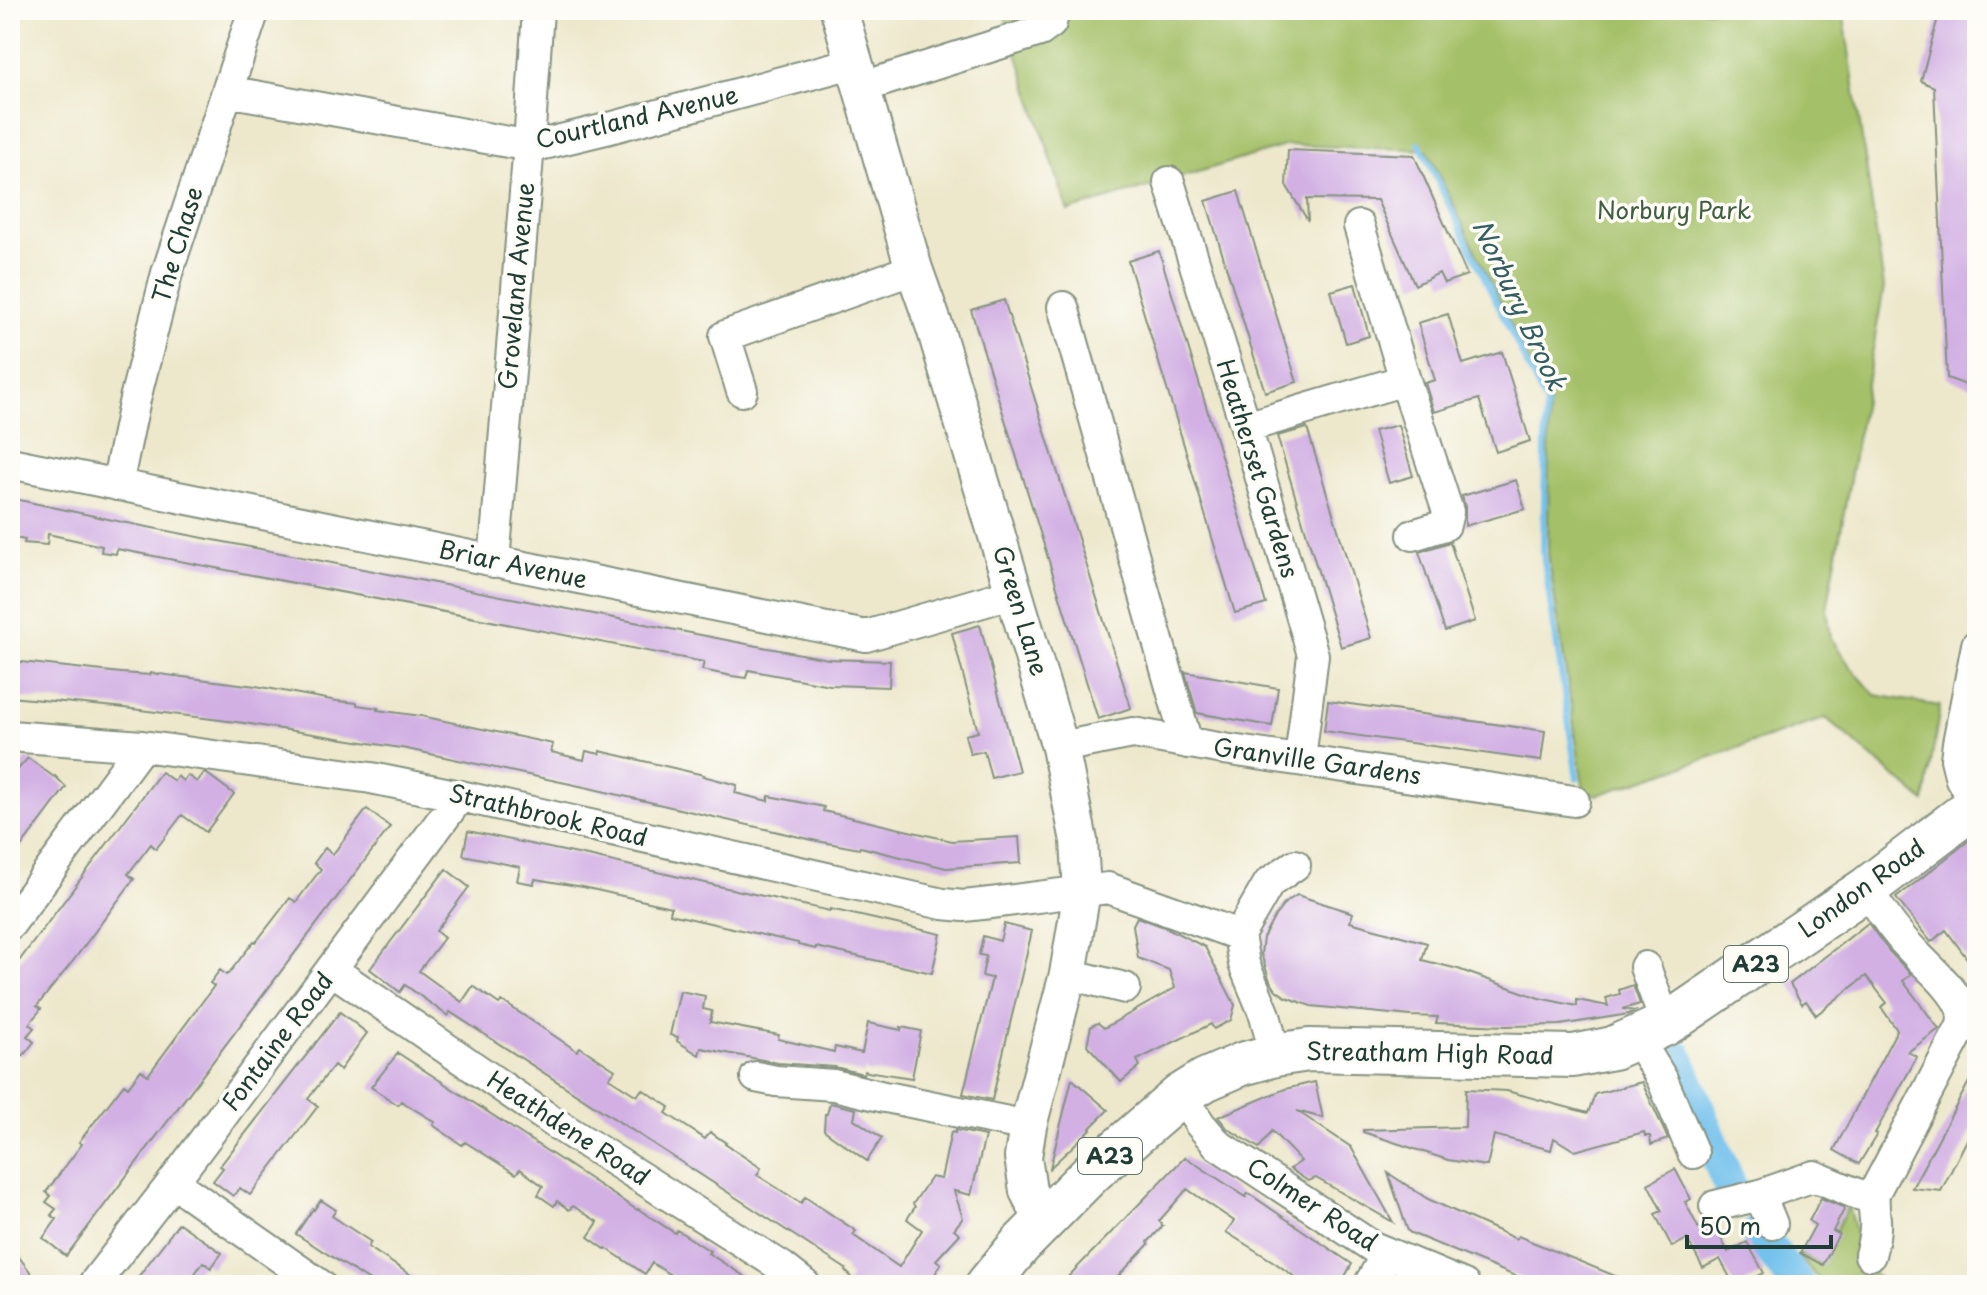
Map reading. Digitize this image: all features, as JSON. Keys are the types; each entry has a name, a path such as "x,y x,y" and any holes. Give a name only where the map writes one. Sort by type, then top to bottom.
{"highway":[{"name":"London Road","path":"1651,1031 1867,888 1977,804"},
{"name":"Streatham High Road","path":"987,1285 1043,1220 1092,1172 1181,1095 1242,1064 1309,1050 1573,1056 1613,1048 1651,1031"}],"main road":[{"name":"Green Lane","path":"839,10 914,269 935,328 1060,747 1079,841 1082,891 1068,974 1028,1126 1023,1157 1028,1191 1043,1220"}],"street":[{"name":"The Chase","path":"117,485 167,273 254,10"},
{"name":"Groveland Avenue","path":"494,562 538,10"},
{"name":"Courtland Avenue","path":"227,91 540,145 1012,39 1040,31 1051,23 1054,10"},
{"name":"Heatherset Gardens","path":"1169,182 1313,655 1300,759"},
{"path":"1359,226 1448,512 1445,525 1413,535"},
{"path":"742,391 725,336 914,269"},
{"path":"1063,307 1187,743"},
{"path":"1246,427 1405,380"},
{"name":"Briar Avenue","path":"10,463 866,636 1013,593"},
{"path":"1977,645 1956,759 1961,779 1977,804"},
{"name":"Granville Gardens","path":"1060,747 1133,733 1574,801"},
{"name":"Strathbrook Road","path":"10,736 142,746 371,778 943,904 964,906 1108,888 1239,935"},
{"path":"10,924 142,746"},
{"name":"Fontaine Road","path":"93,1285 460,796"},
{"path":"1275,1055 1265,1015 1244,964 1239,935 1269,883 1295,865"},
{"path":"1867,888 1878,907 1960,1005 1964,1015 1962,1026 1874,1193 1875,1237 1870,1255"},
{"path":"1645,967 1651,1031 1662,1079 1693,1153"},
{"name":"Heathdene Road","path":"332,970 555,1123 782,1267 805,1285"},
{"path":"1068,974 1125,988"},
{"path":"756,1077 834,1085 887,1105 1028,1126"},
{"name":"Colmer Road","path":"1181,1095 1218,1145 1373,1247 1464,1285"},
{"path":"1715,1206 1760,1195 1814,1176 1857,1194 1865,1196 1874,1193"},
{"path":"173,1182 320,1285"},
{"path":"1760,1195 1772,1224"},
{"path":"1369,1285 1385,1252"}],"green space":[{"name":"Norbury Park","path":"1003,10 1843,10 1884,287 1827,609 1831,638 1875,695 1940,706 1925,802 1826,718 1598,795 1584,792 1548,553 1549,404 1427,150 1288,145 1068,211"},
{"path":"1848,1206 1865,1266 1887,1285 1829,1285 1819,1280 1799,1257 1800,1253 1821,1264"}],"building":[{"path":"1940,10 1977,10 1977,86 1973,104 1977,389 1947,378 1934,87 1921,81"},
{"path":"1288,150 1414,155 1467,275 1444,283 1439,273 1415,285 1377,200 1307,199 1308,221 1286,185"},
{"path":"1238,191 1297,382 1265,392 1206,201"},
{"path":"1159,251 1266,604 1235,613 1128,261"},
{"path":"1355,284 1369,336 1346,343 1331,291"},
{"path":"1004,300 1131,708 1098,719 971,310"},
{"path":"1448,314 1463,364 1502,352 1530,441 1496,452 1479,399 1434,412 1425,383 1435,380 1418,323"},
{"path":"1398,425 1413,476 1389,483 1374,431"},
{"path":"1307,428 1371,638 1341,647 1277,436"},
{"path":"1516,480 1525,509 1465,526 1462,496"},
{"path":"10,498 752,645 828,659 890,661 889,687 830,685 748,670 746,678 732,676 702,670 704,662 117,549 116,554 101,552 102,546 48,534 47,545 24,543 25,540 10,537"},
{"path":"1450,542 1475,621 1445,631 1419,552"},
{"path":"980,625 1019,771 991,778 984,751 970,754 965,735 978,732 952,633"},
{"path":"12,661 256,686 357,703 377,710 421,716 553,744 551,752 584,760 586,751 600,754 600,751 737,785 735,793 768,801 769,796 824,807 823,811 952,841 1019,837 1021,863 946,868 407,749 244,723 10,697"},
{"path":"1185,672 1278,688 1272,726 1197,713"},
{"path":"1328,701 1545,731 1541,761 1324,731"},
{"path":"28,758 66,787 10,862 10,778"},
{"path":"161,772 174,781 177,776 183,781 187,775 197,782 206,773 234,794 206,832 182,815 156,849 151,844 128,874 134,879 37,1006 41,1009 29,1024 34,1028 27,1036 34,1042 23,1056 16,1051 10,1059 10,973"},
{"path":"367,809 390,827 66,1256 43,1238 57,1219 51,1215 56,1209 46,1202 51,1196 46,1192 82,1144 79,1142 124,1084 128,1087 141,1070 148,1075 214,986 210,983 220,970 226,975 229,973 290,898 296,902 321,869 314,863 325,848 333,854"},
{"path":"468,831 941,934 932,973 670,914 671,907 583,887 535,879 534,884 517,881 520,867 463,855"},
{"path":"1977,834 1977,899 1971,904 1977,912 1977,972 1946,930 1931,942 1896,898"},
{"path":"446,869 469,887 436,931 444,938 419,971 462,1002 473,986 499,1004 502,1001 577,1051 580,1047 615,1070 609,1078 637,1096 642,1089 670,1107 666,1113 705,1139 710,1132 761,1168 757,1175 801,1203 805,1197 856,1231 853,1235 899,1267 922,1230 907,1219 931,1177 941,1179 951,1132 955,1133 956,1130 985,1136 971,1195 954,1191 963,1218 954,1229 960,1234 936,1260 941,1264 931,1281 926,1277 919,1285 846,1285 851,1276 846,1269 450,1012 448,1016 405,985 400,992 370,969"},
{"path":"1297,895 1353,913 1350,922 1427,943 1422,960 1458,969 1539,998 1577,1006 1577,1000 1608,1006 1606,998 1620,994 1619,990 1633,985 1640,1004 1622,1009 1635,1011 1629,1014 1560,1025 1506,1026 1436,1023 1438,1017 1311,1006 1276,990 1261,954 1263,938 1275,916 1285,903"},
{"path":"1137,917 1205,947 1235,1005 1231,1020 1214,1029 1211,1024 1137,1060 1140,1066 1121,1082 1087,1045 1091,1026 1098,1023 1104,1028 1175,988 1169,970 1138,958 1133,925"},
{"path":"1868,923 1911,974 1903,981 1939,1029 1908,1052 1917,1057 1859,1164 1834,1150 1897,1030 1881,1007 1887,1003 1866,976 1816,1015 1806,1001 1802,1004 1790,984"},
{"path":"1004,924 1032,931 992,1100 963,1094 992,978 982,976 986,956 979,955 983,936 1000,941"},
{"path":"680,991 705,996 703,1009 712,1011 710,1022 779,1035 778,1039 834,1052 835,1047 862,1053 868,1023 921,1031 912,1078 778,1063 701,1048 699,1055 677,1041 678,1037 670,1035"},
{"path":"340,1012 367,1033 340,1070 334,1065 308,1099 318,1106 250,1195 240,1188 233,1196 213,1181 223,1168 220,1166"},
{"path":"398,1053 637,1210 710,1251 708,1253 758,1285 686,1285 652,1263 645,1274 605,1249 588,1237 598,1222 573,1206 569,1210 557,1201 554,1206 538,1195 543,1186 520,1169 516,1174 465,1142 462,1145 433,1125 435,1122 401,1101 398,1105 371,1087"},
{"path":"1977,1067 1977,1120 1941,1191 1912,1188"},
{"path":"1072,1079 1108,1110 1050,1168"},
{"path":"1315,1082 1323,1118 1297,1111 1351,1147 1393,1222 1316,1178 1308,1181 1290,1169 1301,1161 1272,1131 1259,1148 1227,1128 1218,1117 1285,1089"},
{"path":"1642,1082 1668,1139 1651,1145 1650,1136 1645,1136 1644,1132 1575,1151 1554,1138 1551,1150 1494,1135 1487,1166 1448,1160 1363,1132 1465,1127 1466,1089 1507,1091 1588,1113 1595,1094"},
{"path":"830,1103 856,1109 854,1119 882,1138 867,1161 824,1130 825,1114"},
{"path":"1185,1157 1246,1197 1248,1193 1352,1264 1340,1285 1306,1285 1226,1232 1234,1221 1187,1189 1159,1221 1163,1226 1149,1244 1110,1285 1060,1285"},
{"path":"1675,1169 1691,1199 1685,1202 1699,1229 1713,1223 1728,1252 1747,1242 1764,1273 1741,1285 1734,1285 1720,1259 1703,1268 1687,1239 1672,1247 1655,1214 1662,1211 1648,1184"},
{"path":"1388,1173 1428,1199 1516,1239 1518,1236 1637,1285 1537,1285 1411,1233"},
{"path":"1821,1198 1845,1208 1833,1231 1839,1234 1823,1265 1800,1253 1815,1225 1809,1221"},
{"path":"321,1200 336,1210 332,1216 371,1242 368,1247 426,1285 376,1285 296,1234"},
{"path":"179,1223 222,1253 211,1268 203,1262 187,1285 132,1285"},
{"path":"10,1245 31,1273 13,1285 10,1285"}],"waterway":[{"name":"Norbury Brook","path":"1419,143 1546,404 1543,553 1577,779"},
{"path":"1676,1055 1733,1194"},
{"path":"1758,1233 1798,1285"}]}
